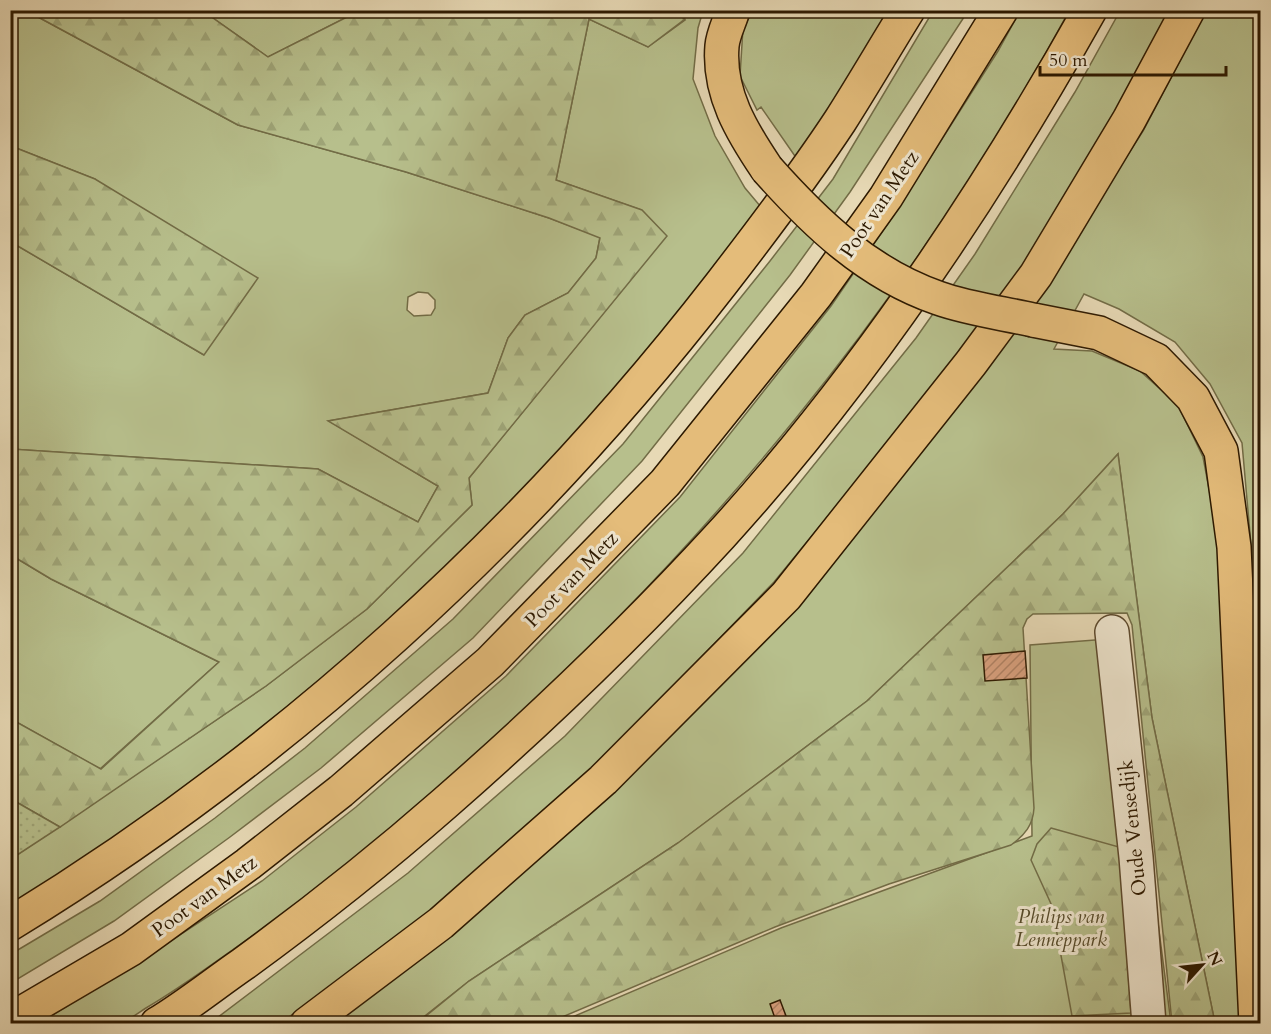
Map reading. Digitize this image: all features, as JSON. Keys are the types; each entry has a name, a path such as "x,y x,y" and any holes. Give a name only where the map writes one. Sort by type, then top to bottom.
{"highway":[{"path":"733,10 722,45 724,82 738,124 767,170 809,215 855,254 938,298 1099,333 1156,360 1193,398 1221,451 1235,558 1256,1023"},
{"path":"10,924 139,842 293,725 437,600 521,515 644,380 755,240 840,121 908,10"},
{"name":"Poot van Metz","path":"10,1020 131,949 248,864 341,791 490,662 665,483 816,295 874,215 1002,10"},
{"path":"157,1023 294,926 399,843 546,715 723,533 807,433 890,326 953,236 1053,76 1090,10"},
{"path":"307,1023 441,922 603,780 786,596 971,363 1036,275 1128,120 1188,10"}],"lane":[{"name":"Oude Vensedijk","path":"1112,632 1136,857 1149,1023"}],"green space":[{"path":"671,10 685,19 648,47 589,19 556,180 642,210 667,236 469,478 472,505 367,609 266,686 60,827 11,799 11,719 101,769 219,662 51,579 11,555 11,449 318,469 418,522 438,486 328,421 488,393 508,338 525,315 568,293 596,258 600,238 549,218 406,172 238,125 27,11 203,11 268,57 359,11"},
{"path":"10,11 27,11 238,125 406,172 549,218 600,237 596,258 568,293 525,315 508,338 488,393 329,421 438,486 418,522 318,469 11,449 11,242 204,355 95,179 11,146","holes":["418,292 428,293 435,300 435,308 431,315 414,316 407,310 408,297"]},
{"path":"203,11 359,11 268,57"},
{"path":"671,11 703,11 698,28 693,79 715,136 745,188 761,207 740,236 590,420 423,594 189,788 11,907 11,859 266,686 367,609 472,505 469,478 666,236 641,210 556,180 589,19 648,47 685,20"},
{"path":"753,11 888,11 810,145 797,159 761,107 757,110 740,76 743,28"},
{"path":"933,11 968,11 850,192 790,275 642,461 473,638 321,768 114,921 11,983 11,954 100,901 215,818 305,748 453,619 623,444 833,179"},
{"path":"1020,11 1069,11 1008,118 942,221 871,322 795,419 716,513 632,603 545,690 454,773 333,876 257,933 174,991 123,1022 103,1025 38,1024 137,963 262,881 356,807 506,676 680,497 831,306 893,216 998,51"},
{"path":"1120,11 1171,11 1116,114 1022,269 959,357 774,582 593,769 433,909 281,1023 209,1024 408,873 565,736 743,553 916,338 975,254 1075,92"},
{"path":"1206,11 1260,11 1260,856 1251,545 1242,443 1210,384 1175,342 1119,309 1084,294 1054,349 1092,351 1140,371 1178,405 1203,457 1220,548 1241,1023 1215,1023 1152,718 1118,454 1063,514 867,701 678,843 469,981 416,1023 329,1024 614,791 1047,280 1143,131"},
{"path":"11,146 95,179 258,278 204,355 11,242"},
{"path":"1118,454 1152,718 1215,1023 1172,1023 1132,625 1127,613 1033,614 1027,619 1023,628 1034,808 1032,820 1027,829 1011,845 889,884 775,927 548,1023 416,1024 469,981 678,843 867,701 1063,514"},
{"path":"11,555 51,579 219,662 100,769 11,719"},
{"name":"Philips van Lenneppark","path":"1121,638 1171,1023 556,1024 781,928 1032,836 1030,645"},
{"path":"11,799 60,827 11,859"},
{"path":"1051,828 1119,847 1131,1013 1072,1016 1052,906 1031,860 1037,844"}],"building":[{"path":"1025,651 1027,678 985,681 983,655"},
{"path":"780,1000 789,1024 777,1024 770,1004"}]}
